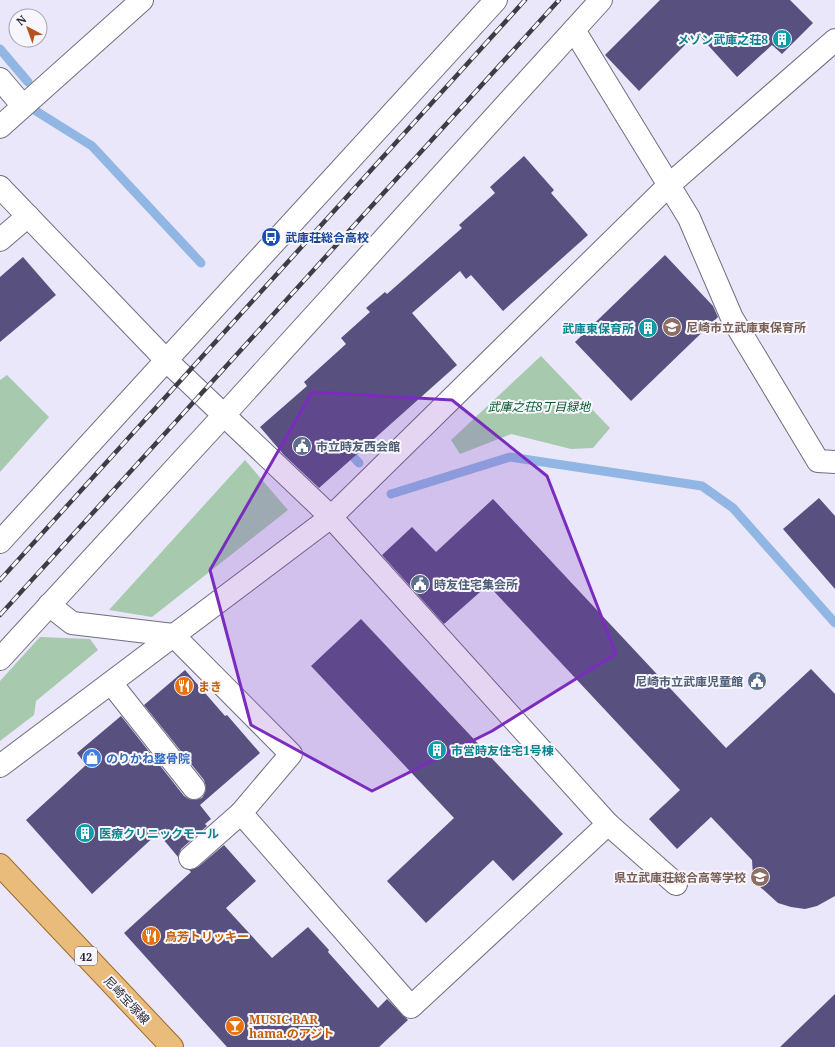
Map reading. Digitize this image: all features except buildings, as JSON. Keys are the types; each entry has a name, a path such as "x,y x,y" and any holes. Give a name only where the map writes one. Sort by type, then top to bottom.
{"main road":[{"name":"尼崎宝塚線","path":"0,865 172,1047"}],"street":[{"path":"0,127 142,0"},
{"path":"0,542 496,0"},
{"path":"0,659 224,416 601,0"},
{"path":"574,30 689,218 732,318 818,461 835,462"},
{"path":"0,766 330,518 669,185 835,40"},
{"path":"0,79 23,106"},
{"path":"0,187 167,361 330,518 608,824 676,884"},
{"path":"0,240 28,216"},
{"path":"49,605 72,623 173,635 291,754 241,813 190,858"},
{"path":"110,683 194,788"},
{"path":"241,813 411,1008 608,824"}],"highlighted area":[{"path":"312,392 452,400 547,476 616,654 492,731 372,791 251,725 210,570"}],"green space":[{"name":"武庫之荘8丁目緑地","path":"541,356 610,428 593,448 571,449 511,434 460,454 451,440"},
{"path":"7,375 49,417 0,472 0,380"},
{"path":"245,460 288,510 152,617 109,610"},
{"path":"40,637 90,639 98,650 36,701 34,715 0,741 0,681"}],"waterway":[{"path":"0,49 28,82"},
{"path":"36,111 92,146 201,263"},
{"path":"346,449 359,463"},
{"path":"391,494 510,457 702,486 733,508 835,623"}],"railway":[{"path":"0,580 525,0"},
{"path":"0,615 559,0"}],"place":[{"name":"メゾン武庫之荘8","path":"782,39"},
{"name":"武庫荘総合高校","path":"271,237"},
{"name":"尼崎市立武庫東保育所","path":"672,327"},
{"name":"武庫東保育所","path":"648,328"},
{"name":"市立時友西会館","path":"302,446"},
{"name":"時友住宅集会所","path":"420,584"},
{"name":"尼崎市立武庫児童館","path":"757,681"},
{"name":"まき","path":"184,686"},
{"name":"市営時友住宅1号棟","path":"437,750"},
{"name":"のりかね整骨院","path":"92,758"},
{"name":"医療クリニックモール","path":"85,833"},
{"name":"県立武庫荘総合高等学校","path":"760,877"},
{"name":"鳥芳トリッキー","path":"151,936"},
{"name":"MUSIC BAR hama.のアジト","path":"235,1026"}]}
